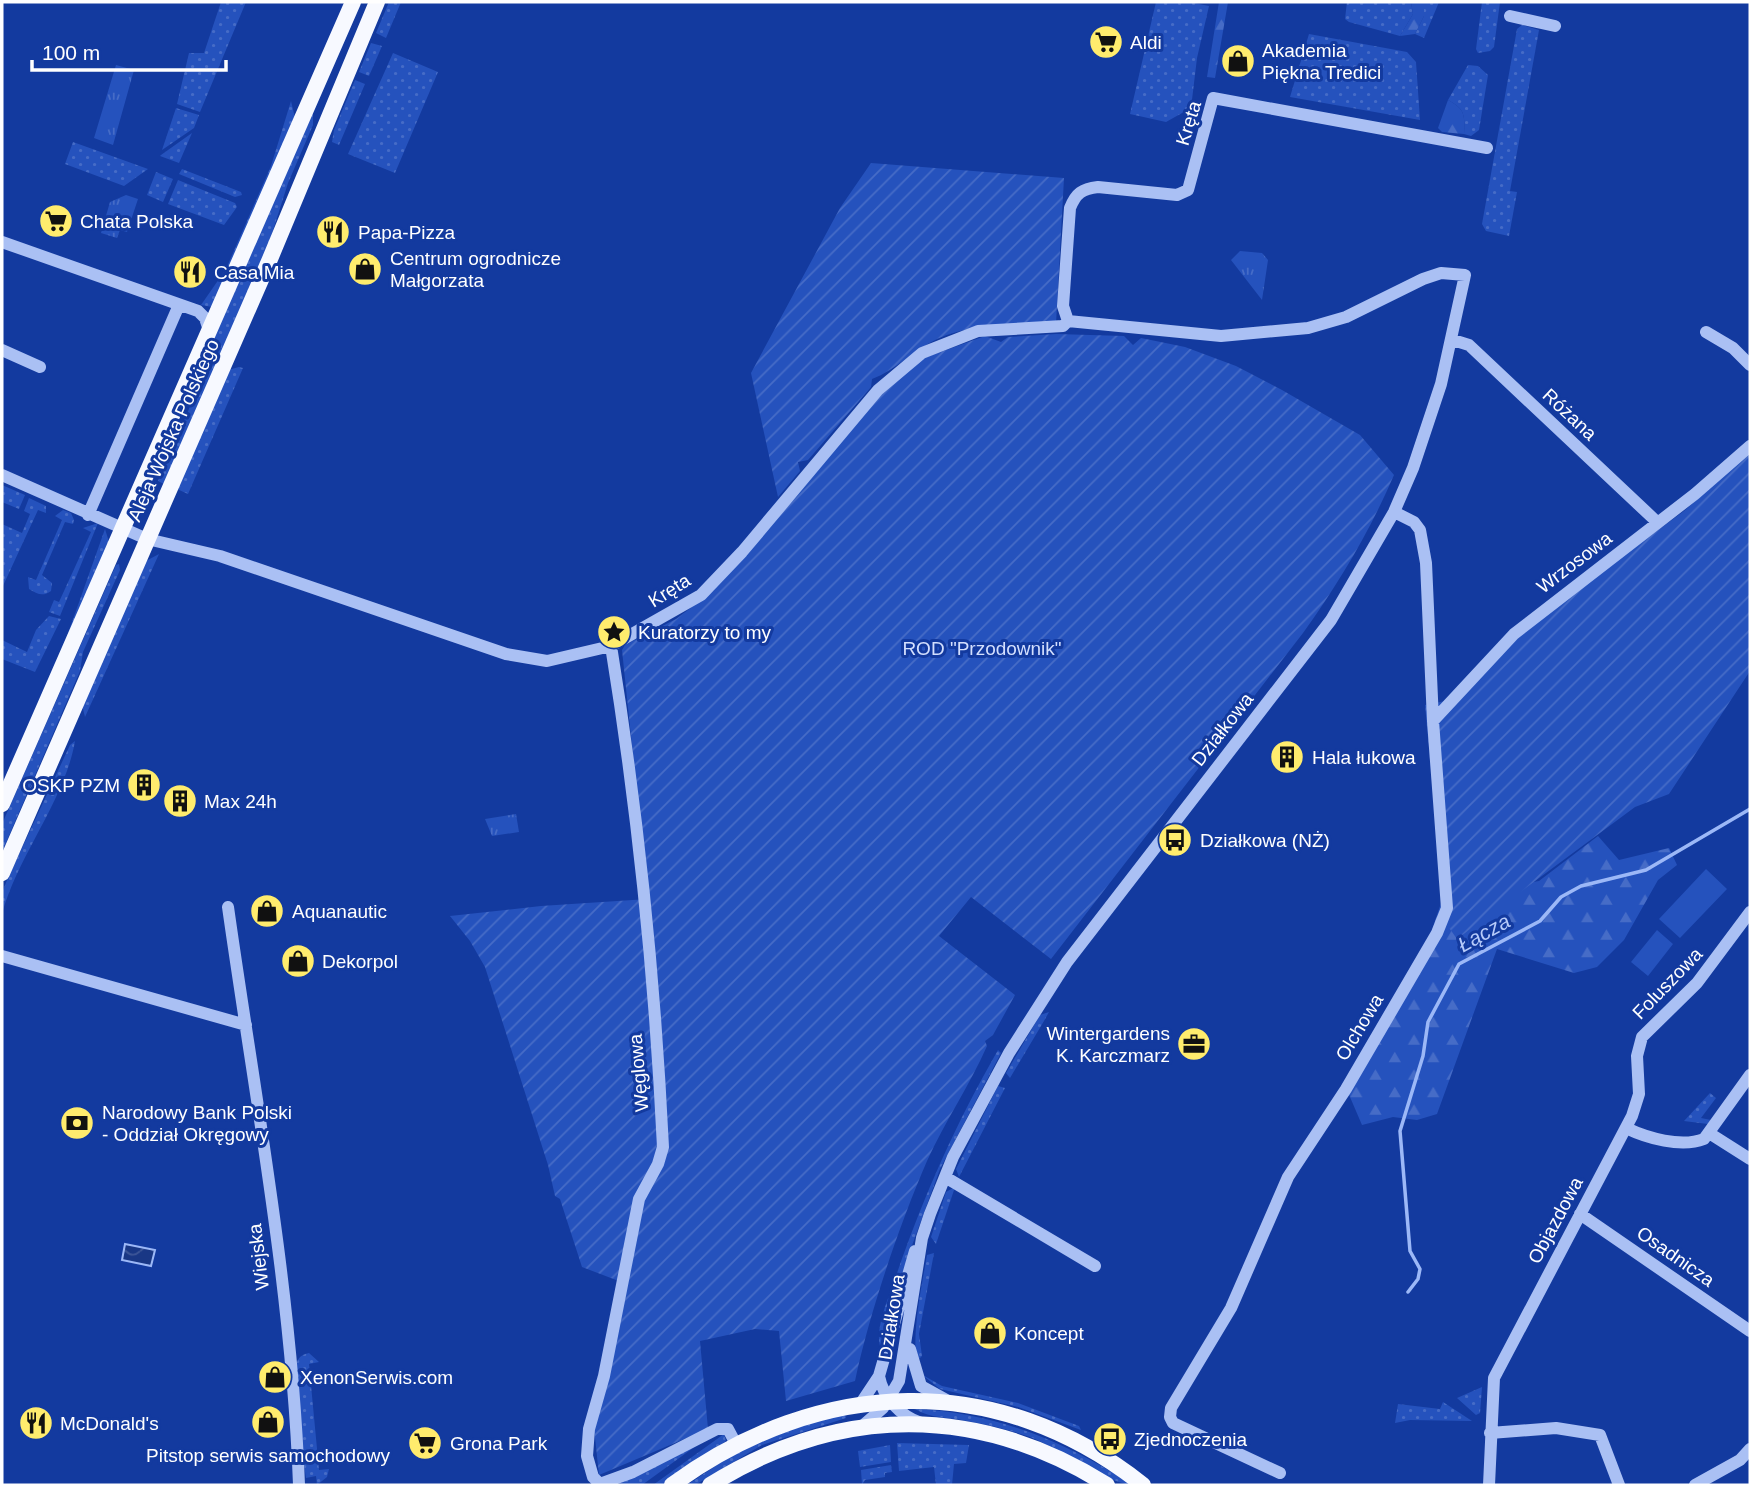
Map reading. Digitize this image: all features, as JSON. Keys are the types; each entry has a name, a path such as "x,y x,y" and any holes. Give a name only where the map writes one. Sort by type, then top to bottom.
{"main road":[{"name":"Aleja Wojska Polskiego","path":"2,804 353,2"},
{"name":"Aleja Wojska Polskiego","path":"2,873 270,259 377,2"},
{"path":"672,1485 736,1444 782,1424 889,1399 954,1404 1007,1415 1068,1437 1095,1450 1143,1485"},
{"path":"710,1485 791,1446 858,1429 924,1424 976,1429 1018,1440 1063,1460 1107,1485"}],"street":[{"path":"1510,16 1555,26"},
{"name":"Kręta","path":"1068,321 1063,306 1070,208 1075,196 1085,188 1177,195 1188,190 1213,98 1488,148"},
{"name":"Aleja Wojska Polskiego","path":"2,242 198,311 209,330"},
{"name":"Kręta","path":"1068,321 1221,336 1308,328 1346,317 1423,279 1441,273 1465,275"},
{"name":"Działkowa","path":"861,1404 879,1376 911,1258 922,1238 945,1177 1009,1053 1064,966 1331,620 1394,512 1426,433 1453,340 1465,275"},
{"path":"2,475 88,516 179,305"},
{"name":"Kręta","path":"88,516 148,539 220,556 506,654 547,661 611,646 701,595 742,552 878,390 922,353 978,331 1062,327 1068,321"},
{"path":"1706,332 1733,348 1750,365"},
{"name":"Różana","path":"1453,340 1469,345 1657,522"},
{"path":"2,350 40,367"},
{"name":"Wrzosowa","path":"1433,721 1514,634 1750,446"},
{"name":"Olchowa","path":"1280,1473 1173,1423 1170,1417 1171,1408 1231,1308 1287,1177 1346,1089 1437,933 1447,908 1424,552 1420,530 1414,522 1394,512"},
{"name":"Węglowa","path":"611,646 630,768 641,868 663,1147 658,1164 639,1199 604,1376 589,1429 587,1456 593,1477 600,1483 621,1477 717,1429 728,1429 736,1444"},
{"name":"Wiejska","path":"228,907 281,1280 299,1485"},
{"name":"Foluszowa","path":"1626,1128 1639,1094 1636,1056 1642,1037 1697,983 1750,912"},
{"path":"2,956 246,1025"},
{"path":"1626,1128 1638,1134 1694,1143 1709,1133 1750,1075"},
{"name":"Objazdowa","path":"1489,1485 1494,1378 1626,1128"},
{"path":"1709,1133 1750,1159"},
{"path":"945,1177 1095,1266"},
{"name":"Osadnicza","path":"1580,1214 1750,1331"},
{"name":"Działkowa","path":"858,1429 889,1399 899,1381 922,1238"},
{"path":"908,1337 915,1373 921,1386 954,1404"},
{"name":"Działkowa","path":"879,1376 889,1399 912,1420 924,1424"},
{"path":"1490,1433 1556,1428 1600,1435 1619,1485"},
{"path":"1695,1485 1740,1460 1750,1449"}],"green space":[{"path":"221,2 246,2 200,112 177,104 189,53 204,53"},
{"path":"389,2 401,2 386,38 376,33"},
{"path":"1156,2 1189,2 1209,6 1197,58 1191,108 1166,122 1130,114"},
{"path":"1219,2 1228,2 1215,78 1207,77"},
{"path":"1347,2 1411,2 1413,14 1400,36 1349,22 1345,19"},
{"path":"1411,2 1424,2 1424,16 1415,34 1400,36 1413,14"},
{"path":"1424,2 1439,2 1424,38 1415,34 1424,16"},
{"path":"1482,2 1500,2 1494,47 1490,51 1478,53 1476,49"},
{"path":"1522,25 1539,30 1510,191 1517,192 1509,236 1486,231 1482,224 1517,29"},
{"path":"1309,34 1407,52 1416,62 1420,120 1290,97"},
{"path":"371,43 382,46 369,76 359,72"},
{"path":"393,53 438,72 395,173 348,154"},
{"path":"116,65 134,70 113,145 94,138"},
{"path":"1468,65 1478,66 1488,75 1479,130 1471,136 1464,134 1464,117 1461,110 1448,100"},
{"path":"355,80 365,84 339,145 332,142 334,130"},
{"path":"1448,100 1463,113 1464,134 1442,132 1438,128"},
{"path":"291,101 295,118 212,307 201,305 226,269 271,166"},
{"path":"176,108 199,115 194,128 162,150"},
{"path":"313,113 313,125 288,183 269,243 164,484 158,481 189,409 195,381"},
{"path":"192,133 179,163 160,156 161,155"},
{"path":"73,142 148,169 124,186 65,164"},
{"path":"871,163 1064,178 1056,324 981,327 951,334 937,339 872,379 871,387 808,460 798,462 800,471 778,497 751,373 840,208"},
{"path":"182,169 241,192 242,195 235,197 179,174"},
{"path":"156,172 173,179 163,202 147,195"},
{"path":"178,180 235,203 237,207 224,225 168,204"},
{"path":"126,195 138,199 127,232 120,230 117,238 101,233 110,202"},
{"path":"1240,251 1262,253 1268,260 1262,300 1231,260"},
{"name":"ROD \"Przodownik\"","path":"1056,334 1124,336 1133,345 1141,338 1185,347 1236,366 1360,435 1394,475 1353,556 1303,633 1051,959 971,897 939,936 1015,995 993,1035 985,1041 987,1046 934,1146 917,1186 877,1298 855,1381 786,1401 779,1331 755,1329 700,1341 708,1429 599,1475 594,1428 624,1283 582,1267 560,1199 555,1196 548,1165 485,967 470,941 450,916 541,906 648,899 622,650 625,645 676,619 713,591 879,393 924,358 985,336 1001,342 1008,337"},
{"path":"243,368 188,494 177,489 228,370"},
{"path":"1750,453 1750,671 1669,794 1635,807 1457,939 1445,922 1425,705 1455,699 1541,616 1684,511"},
{"path":"2,485 25,495 19,509 2,502"},
{"path":"29,498 46,506 46,513 38,510 2,588 2,524 22,533 30,514 24,511"},
{"path":"63,510 71,513 73,524 65,522 42,575 52,583 51,591 45,594 37,593 29,589 28,577 36,580 62,520 55,516"},
{"path":"98,523 60,616 49,612 54,600 59,602 91,532 83,528"},
{"path":"105,529 109,542 66,639"},
{"path":"159,554 85,717 82,705 146,561"},
{"path":"119,564 120,570 83,652 80,671 2,852 2,824 116,565"},
{"path":"49,616 61,619 35,672 2,659 2,640 27,652 36,630"},
{"path":"75,741 62,785 19,870 2,914 2,893 7,880 70,745"},
{"path":"516,814 519,832 492,836 485,819"},
{"path":"1598,836 1619,860 1669,848 1677,865 1658,880 1624,940 1597,967 1574,973 1497,949 1437,1114 1417,1120 1393,1117 1362,1125 1347,1090 1423,957 1443,897 1539,881"},
{"path":"1706,869 1727,889 1680,938 1659,919"},
{"path":"1657,930 1673,944 1648,976 1631,962"},
{"path":"1049,1012 1010,1078 1006,1073 1040,1015"},
{"path":"998,1050 1001,1053 940,1169 880,1346 879,1330 883,1312 917,1219 954,1134"},
{"path":"998,1086 1005,1088 959,1177 956,1169"},
{"path":"1710,1093 1716,1098 1701,1118 1711,1120 1708,1124 1684,1121"},
{"path":"955,1187 936,1244 931,1237 946,1192"},
{"path":"934,1253 919,1334 922,1356 916,1362 920,1294 927,1255"},
{"path":"309,1353 319,1362 309,1364 319,1470 329,1469 327,1477 317,1485 316,1476 306,1478 296,1401 297,1362"},
{"path":"921,1374 942,1386 1018,1403 1079,1426 1081,1430 1018,1407 940,1389"},
{"path":"1482,1387 1480,1413 1476,1415 1457,1398"},
{"path":"1443,1402 1472,1421 1410,1420 1395,1423 1398,1404 1440,1409"},
{"path":"915,1409 973,1416 1029,1432 1082,1455 1132,1485 1111,1479 1030,1437 983,1424 934,1416"},
{"path":"845,1413 846,1418 762,1445 695,1485 687,1485 732,1455 786,1431"},
{"path":"724,1434 726,1441 662,1485 653,1485"},
{"path":"711,1435 642,1485 617,1485"},
{"path":"897,1443 969,1445 966,1463 954,1464 952,1485 936,1485 934,1467 899,1471"},
{"path":"890,1445 891,1462 860,1467 858,1451"},
{"path":"891,1465 892,1472 885,1473 885,1477 865,1480 862,1485 861,1470"}],"water":[{"path":"125,1244 155,1250 151,1266 122,1260"}],"waterway":[{"name":"Łącza","path":"1408,1292 1418,1279 1420,1269 1410,1251 1400,1131 1423,1056 1428,1022 1459,964 1540,921 1561,897 1581,886 1646,870 1750,809"}],"place":[{"name":"Aldi","path":"1106,42"},
{"name":"Akademia Piękna Tredici","path":"1238,61"},
{"name":"Chata Polska","path":"56,221"},
{"name":"Papa-Pizza","path":"333,232"},
{"name":"Centrum ogrodnicze Małgorzata","path":"365,269"},
{"name":"Casa Mia","path":"190,272"},
{"name":"Kuratorzy to my","path":"614,632"},
{"name":"Hala łukowa","path":"1287,757"},
{"name":"OSKP PZM","path":"144,785"},
{"name":"Max 24h","path":"180,801"},
{"name":"Działkowa (NŻ)","path":"1175,840"},
{"name":"Aquanautic","path":"267,911"},
{"name":"Dekorpol","path":"298,961"},
{"name":"Wintergardens K. Karczmarz","path":"1194,1044"},
{"name":"Narodowy Bank Polski - Oddział Okręgowy","path":"77,1123"},
{"name":"Koncept","path":"990,1333"},
{"name":"XenonSerwis.com","path":"275,1377"},
{"name":"Pitstop serwis samochodowy","path":"268,1422"},
{"name":"McDonald's","path":"36,1423"},
{"name":"Zjednoczenia","path":"1110,1439"},
{"name":"Grona Park","path":"425,1443"}]}
